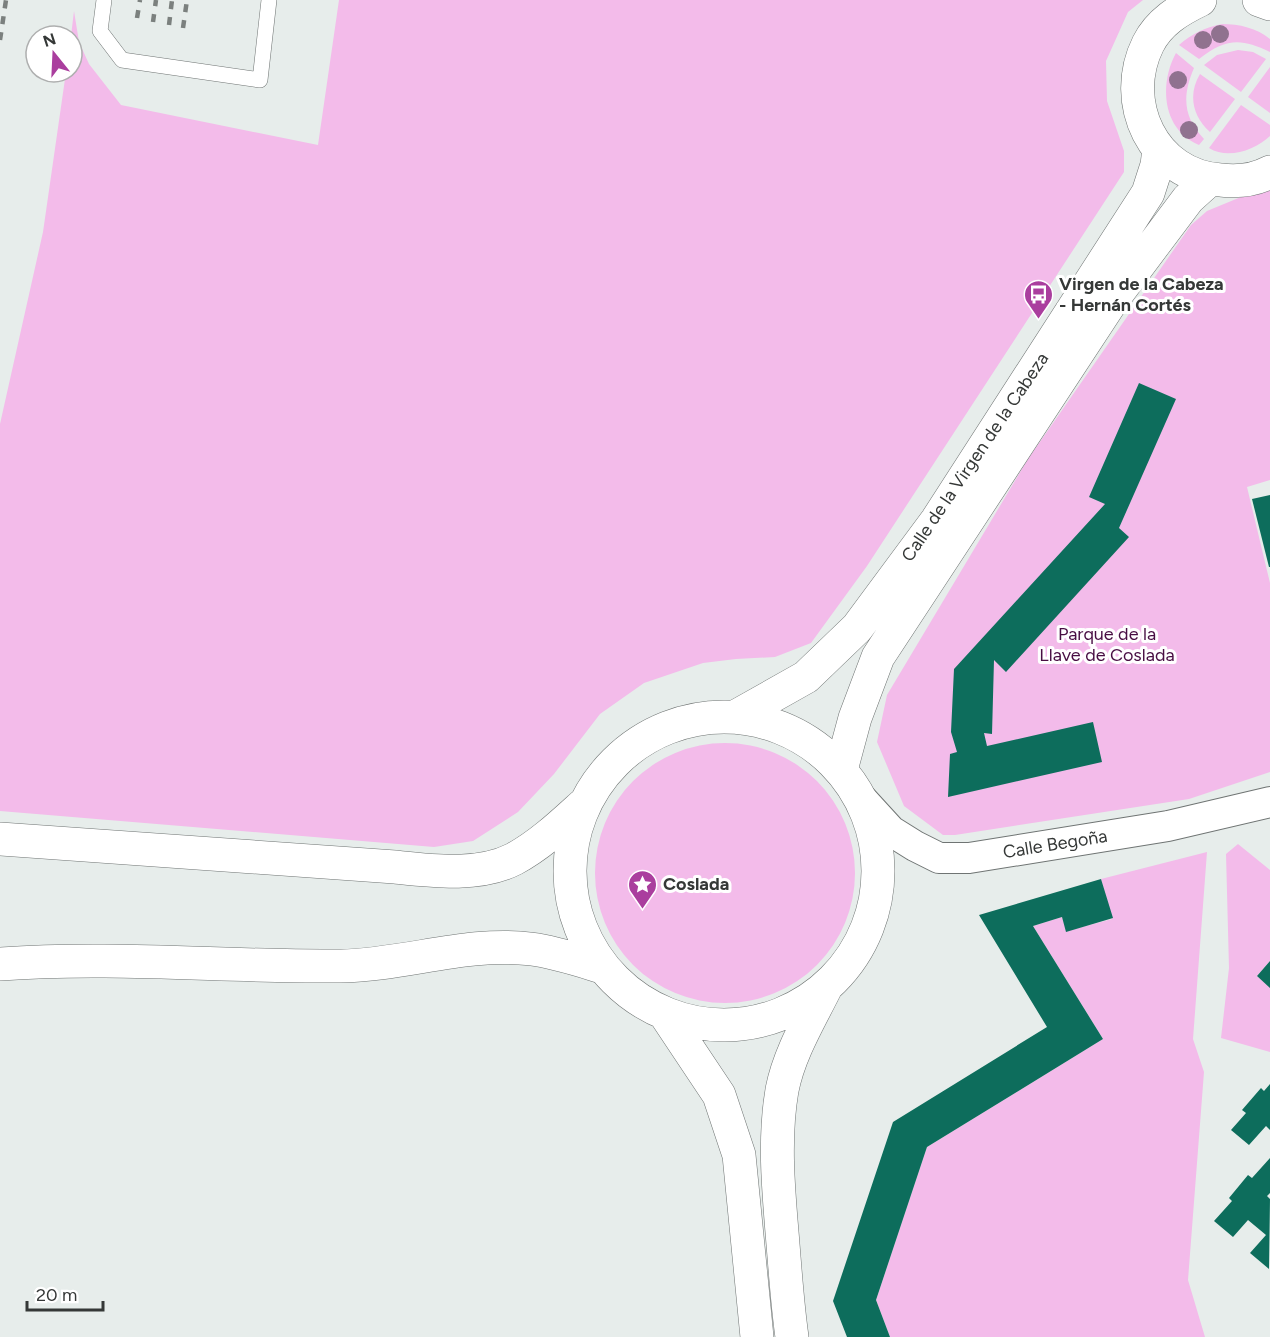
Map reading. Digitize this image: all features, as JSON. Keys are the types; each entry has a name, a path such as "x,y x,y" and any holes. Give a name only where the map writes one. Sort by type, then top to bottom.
{"main road":[{"path":"1200,0 1180,9 1163,23 1149,42 1140,63 1136,85 1138,108 1146,130 1159,149 1173,163 1209,180 1236,181 1262,176 1270,172"},
{"name":"Calle de la Virgen de la Cabeza","path":"735,717 806,677 863,619 937,520 1148,193 1157,165 1159,149"},
{"name":"Calle de la Virgen de la Cabeza","path":"850,782 855,718 878,657 1113,299 1188,199 1209,180"},
{"path":"735,717 774,725 810,743 850,782 874,834 878,876 872,917 854,955 826,986 790,1010 750,1023 707,1024 665,1014 631,995 602,967 580,930 570,888 571,845 585,804 610,766 646,737 689,721 735,717"},
{"path":"0,839 444,872 492,867 513,859 550,834 585,804"},
{"path":"0,964 130,960 266,967 356,966 475,949 521,948 560,955 602,967"},
{"path":"792,1337 776,1138 788,1071 799,1040 826,986"},
{"path":"665,1014 719,1095 739,1155 758,1337"}],"street":[{"name":"Calle Begoña","path":"850,782 891,831 939,858 969,858 1168,826 1270,802"}],"lane":[{"path":"104,0 100,31 122,60 260,80 269,0"}],"green space":[{"path":"339,0 1143,0 1128,12 1106,61 1107,101 1124,151 1124,172 867,566 811,643 775,657 703,663 644,683 600,714 554,774 518,812 473,841 434,847 0,811 0,424 43,232 64,84 84,84 84,53 89,64 121,105 318,145"},
{"path":"74,11 76,24 72,24"},
{"path":"1222,24 1248,27 1265,35 1270,39 1270,52 1250,44 1234,42 1217,47 1199,59 1179,45 1199,32"},
{"path":"1238,50 1253,52 1266,59 1241,92 1204,65 1217,55"},
{"path":"1176,53 1194,68 1186,97 1188,114 1204,139 1199,145 1177,129 1167,105 1167,78"},
{"path":"1270,67 1270,113 1248,97"},
{"path":"1200,74 1235,99 1210,132 1199,119 1194,104 1194,89"},
{"path":"1241,105 1270,125 1270,136 1241,152 1216,152 1209,148"},
{"name":"Parque de la Llave de Coslada","path":"1270,185 1270,480 1247,487 1270,583 1270,772 1189,799 943,835 904,806 877,742 887,695 1028,459 1191,225 1207,211"},
{"path":"725,743 750,745 786,758 808,772 826,790 845,823 853,848 855,873 853,898 840,934 826,956 808,974 775,993 750,1001 725,1003 700,1001 664,988 642,974 624,956 605,923 597,898 595,873 597,848 610,812 624,790 642,772 675,753 700,745"},
{"path":"1238,844 1270,870 1270,961 1257,976 1270,987 1270,1052 1221,1038 1229,968 1226,854"},
{"path":"1207,852 1193,1039 1204,1072 1188,1280 1205,1337 890,1337 876,1300 927,1147 1103,1039 1033,926 1062,917 1067,931 1112,919 1101,879"}],"building":[{"path":"1139,383 1176,399 1119,528 1129,537 1006,672 994,660 992,734 984,733 987,746 1093,722 1102,762 948,797 950,754 957,752 951,732 954,669 1105,504 1089,497"},
{"path":"1270,495 1270,567 1269,567 1252,499"},
{"path":"1101,879 1113,918 1066,932 1062,917 1033,926 1103,1039 927,1147 876,1300 890,1337 847,1337 833,1301 893,1122 1047,1027 979,915"},
{"path":"1270,961 1270,988 1257,976"},
{"path":"1270,1084 1270,1130 1266,1126 1249,1145 1231,1130 1246,1113 1242,1110 1261,1088 1264,1091"},
{"path":"1270,1158 1270,1193 1267,1196 1270,1199 1269,1269 1250,1253 1266,1235 1248,1220 1233,1237 1214,1221 1232,1201 1229,1198 1248,1175 1252,1178"}],"railway":[{"path":"0,40 6,0"},
{"path":"137,18 140,0"},
{"path":"153,22 156,0"},
{"path":"169,25 172,0"},
{"path":"183,28 187,0"}],"place":[{"name":"Virgen de la Cabeza - Hernán Cortés","path":"1038,320"},
{"name":"Coslada","path":"642,910"}]}
